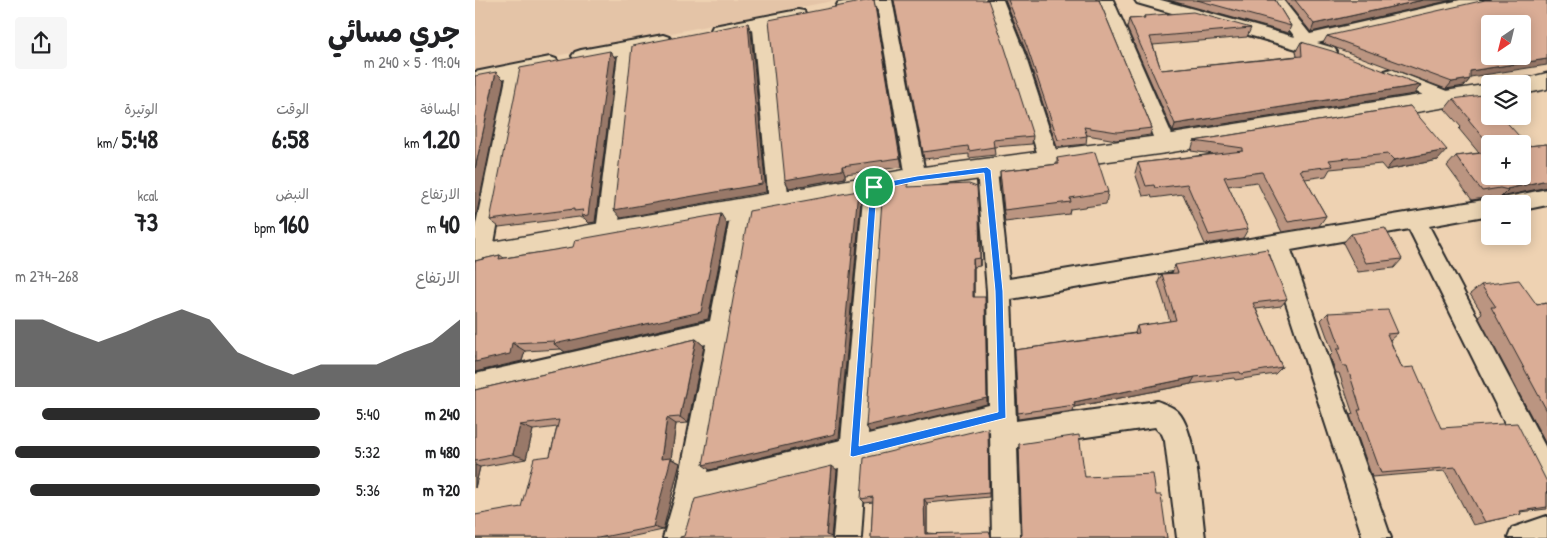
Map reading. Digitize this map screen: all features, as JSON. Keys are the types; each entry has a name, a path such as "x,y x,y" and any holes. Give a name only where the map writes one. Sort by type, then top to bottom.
{"street":[{"path":"704,33 883,0 917,178"},
{"path":"995,0 1016,55 1049,159"},
{"path":"1105,0 1166,144"},
{"path":"1143,0 1306,42 1342,57"},
{"path":"1275,0 1306,42"},
{"path":"1306,42 1482,0"},
{"path":"761,22 779,203"},
{"path":"475,78 675,38"},
{"path":"607,232 628,47"},
{"path":"1373,68 1450,100"},
{"path":"517,69 478,255 917,178 987,170 1049,159 1166,144 1481,94"},
{"path":"1531,84 1547,81"},
{"path":"987,170 999,291 1006,538"},
{"path":"847,538 874,187"},
{"path":"1531,200 1547,197"},
{"path":"677,538 691,490 743,208"},
{"path":"999,291 1481,209"},
{"path":"1415,220 1547,478"},
{"path":"1278,244 1377,538"},
{"path":"475,386 720,330"},
{"path":"691,490 853,452 1003,426 1157,414 1167,418 1174,427 1178,441 1191,538"},
{"path":"1522,538 1547,530"}],"shaded area":[{"path":"475,0 837,0 475,72"}],"building":[{"path":"874,0 900,158 842,166 842,170 785,180 769,20"},
{"path":"894,0 988,0 1033,136 993,140 994,147 969,151 968,146 923,152"},
{"path":"1008,0 1099,0 1152,128 1117,132 1084,127 1087,136 1058,140 1027,47"},
{"path":"1197,0 1275,0 1291,26"},
{"path":"1295,0 1423,0 1314,24"},
{"path":"1485,0 1547,0 1547,59 1531,61 1531,15 1481,15 1481,65 1508,65 1470,71 1470,79 1452,82 1327,36"},
{"path":"1193,12 1251,28 1150,37 1161,70 1302,56 1301,42 1332,51 1421,85 1175,124 1129,19"},
{"path":"748,23 762,184 614,210 632,46"},
{"path":"610,51 588,215 582,216 583,210 574,211 574,209 490,220 520,68"},
{"path":"496,72 475,169 475,76"},
{"path":"1481,95 1481,125 1509,125 1518,135 1482,135 1453,99"},
{"path":"1410,106 1447,150 1394,160 1388,154 1329,160 1333,166 1300,170 1326,216 1288,222 1262,172 1224,177 1248,229 1209,235 1187,184 1155,188 1154,185 1146,186 1138,163 1243,151 1243,148 1194,141"},
{"path":"1547,144 1547,180 1531,184 1531,146"},
{"path":"1095,152 1108,192 1070,198 1071,202 1004,210 1000,171 1059,164 1057,158"},
{"path":"1481,153 1481,185 1525,185 1508,190 1500,188 1482,191 1456,156"},
{"path":"908,184 908,187 969,184 977,187 980,258 973,259 973,297 985,297 987,398 866,426 883,186"},
{"path":"858,191 835,434 703,465 749,211"},
{"path":"721,214 701,312 554,344 555,341 512,343 510,354 475,362 475,261 500,255 499,259 573,247 575,240"},
{"path":"1385,228 1402,259 1366,263 1351,234"},
{"path":"1267,249 1287,299 1253,303 1282,367 1241,374 1240,372 1195,377 1074,402 1075,405 1018,413 1015,350 1139,333 1137,326 1176,320 1162,274 1178,273 1175,265"},
{"path":"1519,280 1537,305 1547,303 1547,411 1491,307 1496,307 1481,285"},
{"path":"1388,310 1398,333 1387,334 1402,368 1414,367 1441,428 1517,423 1547,482 1547,507 1520,511 1521,514 1485,522 1456,467 1381,473 1358,410 1361,410 1347,366 1343,366 1337,349 1341,349 1328,313"},
{"path":"696,339 680,417 667,418 661,459 671,458 653,527 598,538 475,538 475,515 521,507 534,458 550,456 559,420 520,425 513,454 475,461 475,390"},
{"path":"988,428 989,493 924,499 925,534 989,532 991,537 1020,537 1022,535 1019,444 1079,435 1085,477 1153,474 1156,495 1161,495 1167,538 871,538 873,497 861,499 864,458"},
{"path":"832,466 826,535 832,538 680,538 684,536 695,499"}],"route":[{"path":"987,170 999,291 1002,415 853,452 874,187 917,178 987,170"}]}
